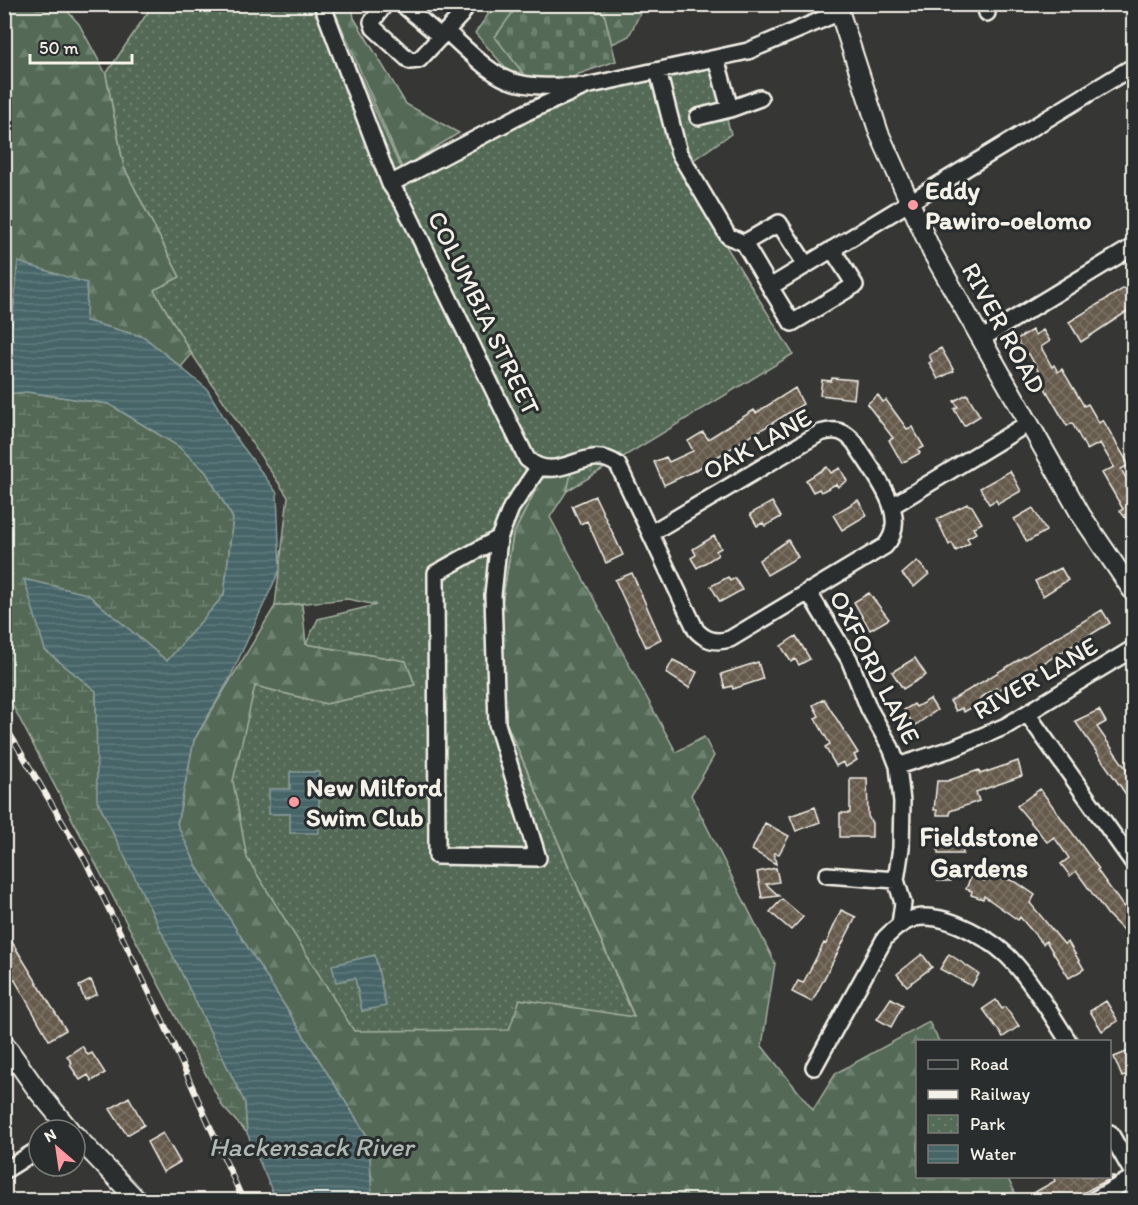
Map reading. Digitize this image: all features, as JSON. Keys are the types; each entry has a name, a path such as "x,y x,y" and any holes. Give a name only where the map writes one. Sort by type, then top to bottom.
{"main road":[{"name":"RIVER ROAD","path":"839,8 879,133 908,203 932,252 1027,424 1081,515 1134,593"},
{"path":"4,1043 60,1118"},
{"path":"87,1149 137,1200"}],"street":[{"name":"COLUMBIA STREET","path":"322,4 390,184 403,202 527,459 539,467"},
{"path":"385,4 372,21 374,28 405,59 419,60 461,15 465,8 463,4"},
{"path":"402,4 512,82 536,86 586,86"},
{"path":"390,184 527,112 586,86 748,51 839,8"},
{"path":"716,58 730,108"},
{"path":"770,287 1134,66"},
{"path":"657,71 679,153 728,236 744,243 792,324 855,285 832,249"},
{"path":"698,117 760,98"},
{"path":"744,243 779,223 806,265"},
{"path":"981,339 1134,246"},
{"path":"499,538 436,573 437,856 538,858 497,724 493,595 499,538 511,508 539,467 554,470 598,457 613,461 622,470 696,630 711,641 730,639 885,546 895,529 896,520 892,506 1027,424"},
{"name":"OAK LANE","path":"651,533 820,433 831,430 848,435 892,506"},
{"name":"OXFORD LANE","path":"808,591 849,659 869,709 891,748 898,766"},
{"name":"RIVER LANE","path":"898,766 984,737 1028,715 1134,648"},
{"path":"1028,715 1134,864"},
{"path":"898,766 902,813 901,848 896,880 903,903 900,924"},
{"path":"827,875 896,880"},
{"path":"814,1067 878,948 900,924 917,918 935,919 971,931 990,941 1017,966 1068,1040"},
{"path":"1094,1200 1134,1176 1111,1134"},
{"path":"4,1171 27,1157"}],"green space":[{"path":"5,5 62,5 79,24 106,74 124,167 180,277 155,290 192,354 181,367 144,337 85,321 18,262 12,325 5,328"},
{"path":"146,5 329,5 397,160 411,183 586,91 710,60 731,134 679,170 793,354 567,491 571,474 542,477 513,535 489,683 634,1017 520,999 509,1030 354,1031 247,858 233,781 255,686 326,704 415,685 406,661 306,644 318,619 376,605 348,599 275,606 288,497 192,354 154,290 180,277 124,167 106,74 148,12"},
{"path":"332,5 352,5 354,18 406,104 459,133 402,168"},
{"path":"495,5 644,5 629,36 553,73 509,72 475,33"},
{"path":"518,5 587,5 604,13 616,61 579,74 540,95 495,37"},
{"path":"27,392 109,404 178,446 206,472 233,518 224,595 167,661 87,594 45,650 96,691 98,800 245,1103 247,1133 223,1107 5,691 5,394"},
{"path":"572,474 567,491 550,517 676,752 704,737 714,756 691,795 775,963 762,1046 813,1110 836,1073 929,1022 938,1040 916,1040 916,1178 1008,1178 1019,1200 372,1200 369,1139 198,869 177,824 194,740 275,606 302,604 306,644 406,661 415,685 326,704 255,686 520,999 634,1016 489,683 513,535 542,477"}],"water":[{"name":"Hackensack River","path":"18,262 87,283 86,321 144,337 207,389 237,439 277,493 280,569 229,680 194,740 177,824 198,869 369,1139 372,1200 276,1200 247,1133 245,1103 97,800 96,691 45,650 24,579 87,594 167,661 224,595 233,518 206,472 178,446 109,404 27,392 5,394 5,328 12,325"},
{"name":"New Milford Swim Club","path":"290,772 319,772 319,833 290,833 290,814 269,814 269,789 290,789"},
{"path":"375,955 386,1006 362,1011 355,978 336,982 332,965"}],"building":[{"path":"1134,282 1134,307 1081,342 1069,322"},
{"path":"1032,330 1035,335 1043,330 1050,341 1041,347 1052,367 1054,365 1058,372 1062,369 1084,406 1088,404 1099,423 1103,420 1129,465 1121,469 1134,492 1134,529 1120,511 1123,509 1102,473 1114,467 1100,443 1087,450 1072,423 1067,426 1038,376 1040,374 1029,354 1026,355 1020,345 1017,339"},
{"path":"941,348 954,371 938,379 929,363 932,361 929,355"},
{"path":"832,378 856,380 854,399 820,395 822,380 831,381"},
{"path":"795,388 803,404 696,470 664,485 654,462 666,457 669,462 693,451 688,441 703,432 708,439 754,410 756,413"},
{"path":"967,394 980,416 964,426 954,409 958,407 954,401"},
{"path":"878,395 883,402 886,400 907,429 912,427 924,447 918,450 920,453 902,463 889,440 893,438 867,404"},
{"path":"827,467 831,473 840,468 847,481 838,487 836,484 821,492 819,489 813,492 806,480"},
{"path":"1010,471 1021,491 998,504 996,500 989,504 980,488"},
{"path":"595,496 623,555 606,563 587,521 580,524 572,506"},
{"path":"858,500 867,515 842,530 833,515"},
{"path":"772,502 781,517 765,526 763,523 757,526 750,514"},
{"path":"967,504 972,506 982,523 973,528 976,533 967,538 970,543 956,551 952,543 949,545 937,519"},
{"path":"1033,508 1046,531 1027,542 1014,519"},
{"path":"714,536 721,548 716,551 718,555 697,568 691,558 696,555 693,549"},
{"path":"788,540 798,557 767,575 759,560"},
{"path":"917,561 929,574 914,587 902,574"},
{"path":"1061,568 1068,580 1043,596 1035,581"},
{"path":"632,573 661,639 646,647 615,580"},
{"path":"728,577 730,581 735,578 742,590 720,602 711,586"},
{"path":"869,593 889,619 870,630 854,602"},
{"path":"1102,610 1110,623 997,691 996,688 979,699 981,702 964,712 962,708 956,711 950,701"},
{"path":"796,636 810,659 799,665 795,659 791,662 781,646"},
{"path":"915,658 926,675 903,689 892,672"},
{"path":"673,660 697,672 689,688 666,673"},
{"path":"758,662 763,679 733,689 732,686 725,688 721,674"},
{"path":"824,699 858,753 854,755 857,760 846,767 843,762 836,766 825,747 830,744 815,718 819,716 813,705"},
{"path":"930,699 937,710 914,726 904,710 914,704 916,707"},
{"path":"1099,710 1106,722 1097,727 1134,780 1134,806 1075,721"},
{"path":"1018,761 1022,776 976,792 979,801 950,811 950,815 937,815 937,810 934,810 937,781 947,781 979,770 980,774"},
{"path":"850,778 867,778 868,816 872,823 872,837 840,837 840,813 850,813"},
{"path":"1040,789 1099,869 1097,870 1123,906 1134,917 1134,941 1108,915 1076,871 1070,876 1061,864 1069,858 1054,837 1047,842 1017,806"},
{"path":"815,807 820,822 796,831 790,816"},
{"path":"765,823 789,836 779,854 774,853 776,864 752,850"},
{"path":"938,842 963,842 963,854 938,854"},
{"path":"938,864 951,869 951,881 938,881"},
{"path":"776,868 779,882 766,884 779,896 762,898 757,872"},
{"path":"988,873 1016,882 1035,895 1030,903 1064,944 1068,942 1084,969 1069,978 1046,941 1043,944 1020,917 1018,920 984,896 983,899 971,895 972,891 966,889 971,876 985,881"},
{"path":"782,899 803,917 791,930 770,912"},
{"path":"841,910 856,917 812,1002 792,992 798,981 803,983 824,943 826,944"},
{"path":"4,929 66,1030 49,1040 4,961"},
{"path":"922,954 932,967 907,986 897,974"},
{"path":"949,954 979,974 972,986 940,969"},
{"path":"91,980 97,994 85,1000 79,986"},
{"path":"891,998 903,1005 891,1027 877,1019"},
{"path":"996,1000 1002,1009 1005,1007 1019,1026 1003,1037 983,1009"},
{"path":"1106,1001 1118,1021 1102,1031 1090,1011"},
{"path":"82,1046 88,1055 92,1053 105,1073 92,1081 88,1075 80,1080 67,1056"},
{"path":"1129,1051 1134,1061 1134,1073 1122,1077 1114,1057"},
{"path":"129,1097 144,1125 127,1135 110,1109"},
{"path":"163,1133 180,1162 163,1172 147,1142"},
{"path":"1115,1176 1070,1200 1021,1200 1055,1181 1054,1178 1111,1178"}],"railway":[{"path":"4,724 85,860 162,1019 243,1200"}],"place":[{"name":"Eddy Pawiro-oelomo","path":"913,205"},
{"name":"New Milford Swim Club","path":"294,802"}],"district":[{"name":"Fieldstone Gardens","path":"979,852"}]}
